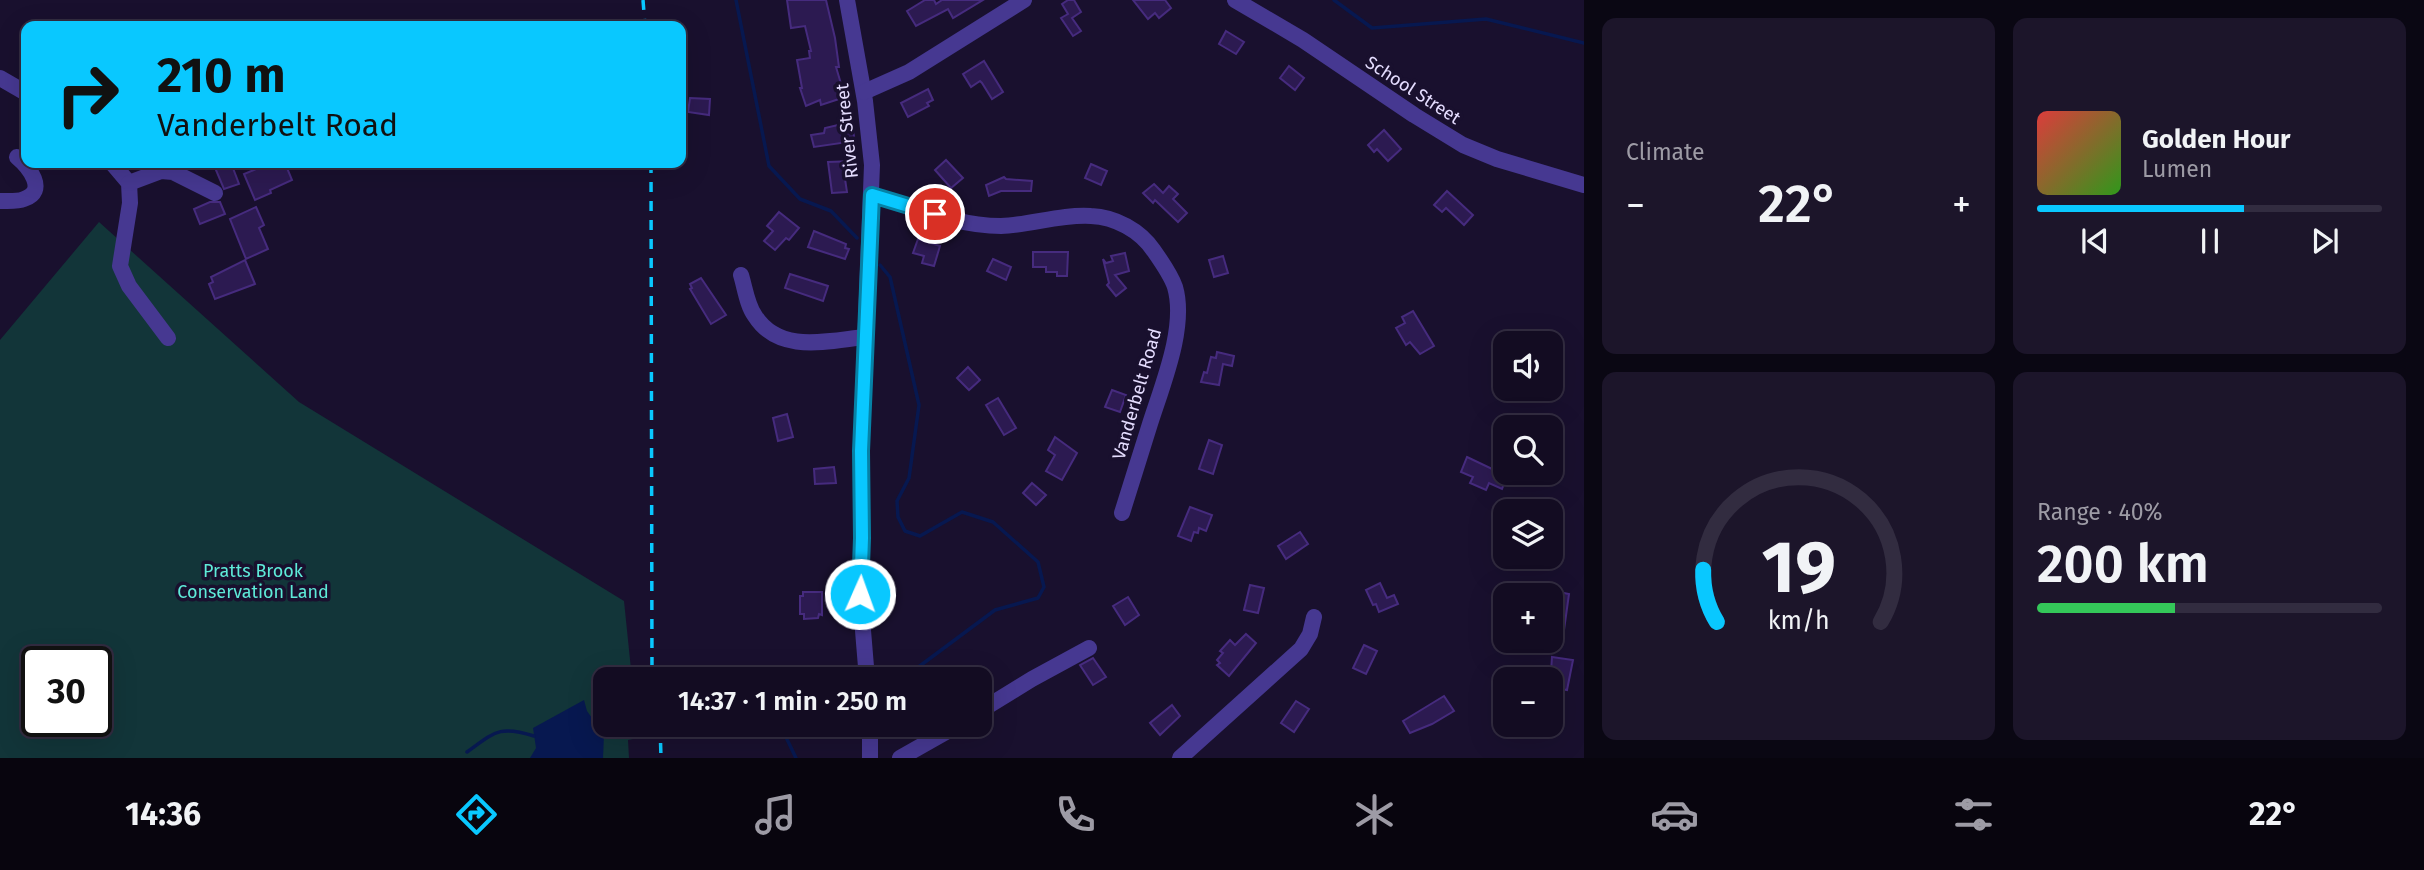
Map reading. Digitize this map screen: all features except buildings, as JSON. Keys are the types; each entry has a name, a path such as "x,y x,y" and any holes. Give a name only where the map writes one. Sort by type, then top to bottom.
{"street":[{"name":"River Street","path":"847,0 864,92 872,158 861,451 860,594 866,667"},
{"path":"864,92 909,72 1024,0"},
{"name":"School Street","path":"1235,0 1303,40 1413,115 1463,145 1497,159 1584,185"},
{"path":"0,78 21,90"},
{"path":"0,201 22,201 32,195 35,186 34,174 27,168"},
{"path":"116,168 129,183 130,203 120,266 129,286 168,338"},
{"path":"129,183 161,171 173,172 215,193"},
{"name":"Vanderbelt Road","path":"872,195 981,225 1090,216 1107,218 1125,225 1148,242 1175,287 1176,331 1161,391 1122,513"},
{"path":"741,275 753,314 765,329 780,340 827,341 865,337"},
{"path":"1181,758 1301,649 1310,634 1314,617"},
{"path":"992,704 1089,648"},
{"path":"870,737 870,758"},
{"path":"900,758 937,737"}],"green space":[{"name":"Pratts Brook Conservation Land","path":"99,222 299,402 624,601 631,667 593,667 593,737 638,737 628,740 629,758 0,758 0,340"}],"shaded area":[{"path":"584,700 593,719 593,737 604,737 603,758 530,758 536,748 533,728"}],"waterway":[{"path":"736,0 769,166 800,199 831,211 857,238"},
{"path":"1334,0 1372,28 1486,19 1584,43"},
{"path":"880,265 890,277 919,405 909,478 897,501 898,517 905,531 920,536 962,512 993,522 1038,562 1044,587 1038,598 995,610 918,667"},
{"path":"467,752 498,732 513,731 534,736"},
{"path":"786,737 796,758"}],"railway":[{"path":"643,0 645,21"},
{"path":"651,168 652,667"},
{"path":"660,737 661,758"}],"route":[{"path":"860,594 861,451 872,195 935,214"}]}
